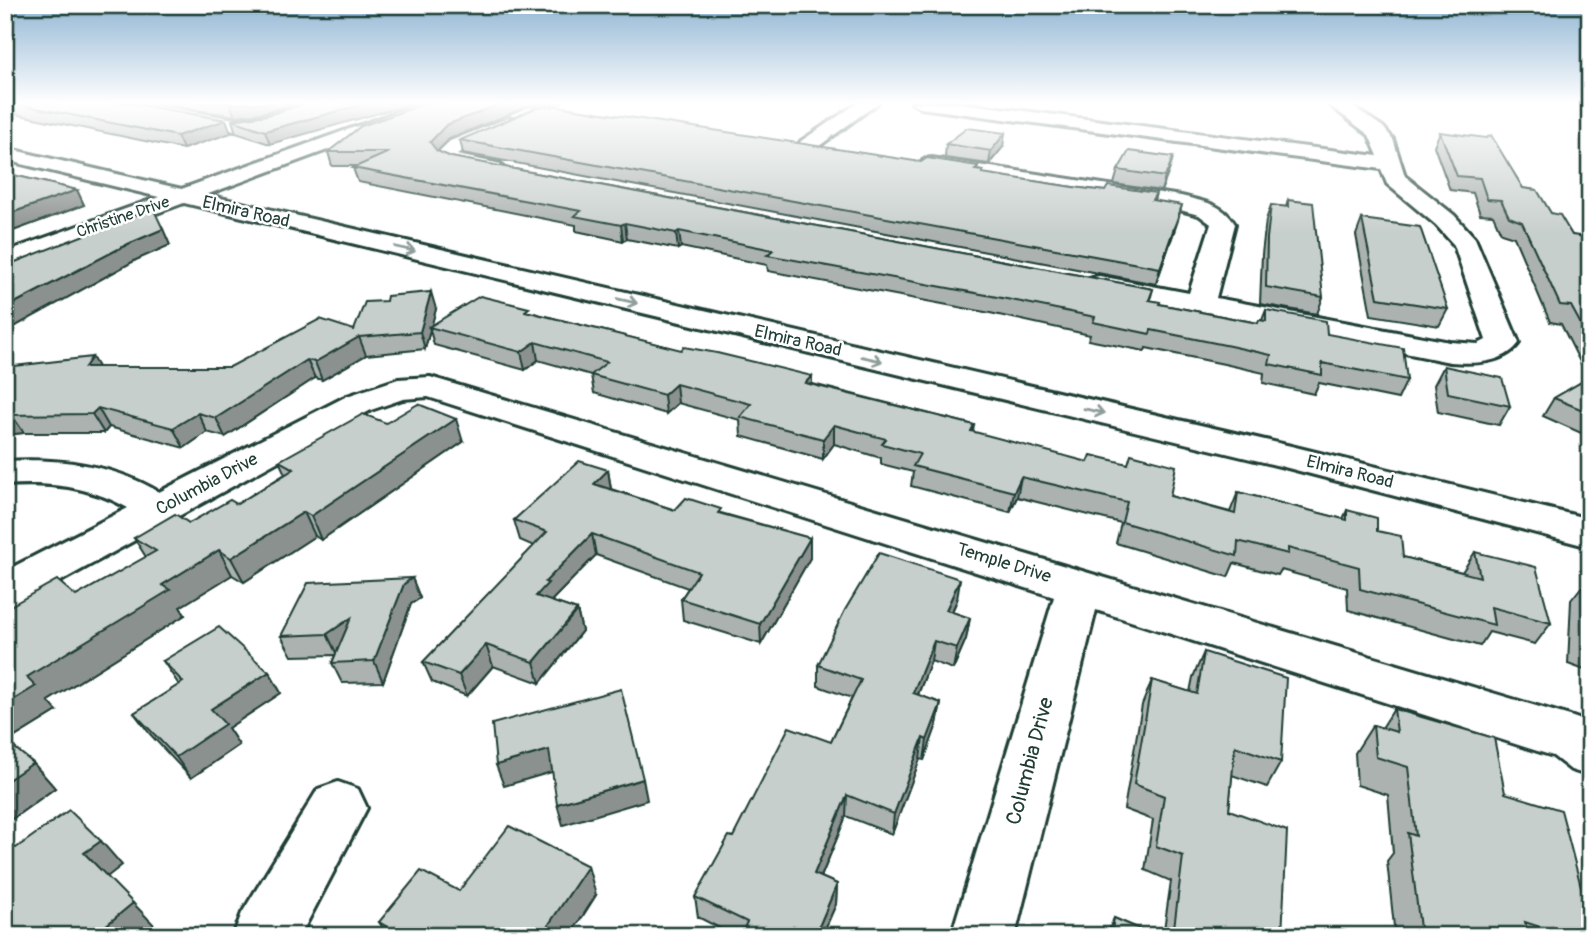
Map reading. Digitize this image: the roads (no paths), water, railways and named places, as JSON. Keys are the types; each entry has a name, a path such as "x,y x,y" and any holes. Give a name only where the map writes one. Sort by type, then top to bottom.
{"street":[{"name":"Elmira Road","path":"52,147 1288,430 1590,505"},
{"name":"Christine Drive","path":"5,261 319,147"},
{"path":"455,147 446,154 452,161 509,172"},
{"path":"821,147 835,149"},
{"path":"1258,147 1389,164"},
{"path":"1078,280 1450,352 1487,352 1496,348 1503,343 1503,339 1466,243 1445,220 1395,179 1385,147"},
{"name":"Elmira Road","path":"5,154 1291,457 1590,533"},
{"path":"902,160 1181,203 1208,210 1218,216 1223,224 1200,303"},
{"path":"46,164 111,172 180,186 215,185"},
{"path":"183,196 212,193 310,215 379,221"},
{"name":"Columbia Drive","path":"5,592 359,402 384,392 414,387"},
{"name":"Temple Drive","path":"414,387 446,390 1570,740 1590,752"},
{"path":"5,473 59,471 84,475 130,490 159,510"},
{"name":"Columbia Drive","path":"983,936 1079,587"},
{"path":"265,936 338,807"}]}
